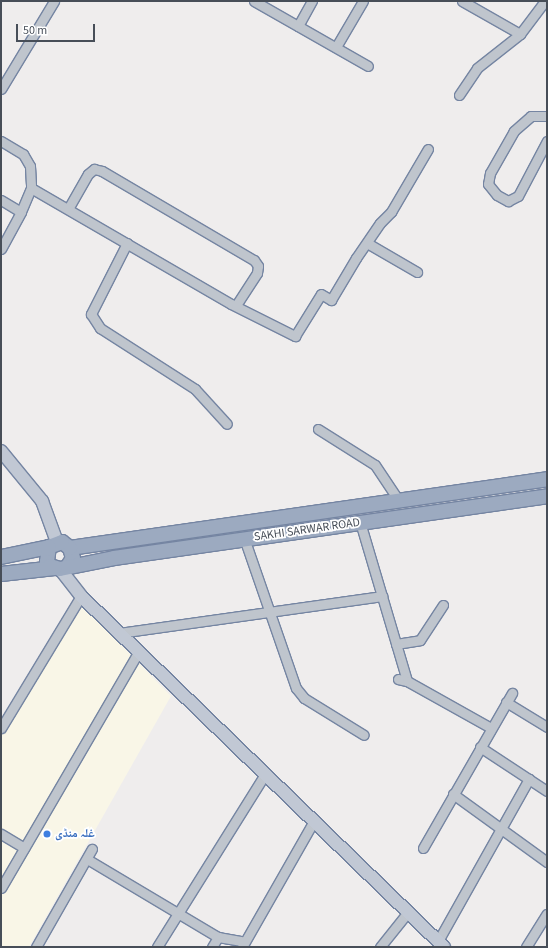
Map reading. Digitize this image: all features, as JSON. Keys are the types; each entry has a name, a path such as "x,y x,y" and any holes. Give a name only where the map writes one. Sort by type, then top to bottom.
{"highway":[{"name":"SAKHI SARWAR ROAD","path":"70,548 547,479"},
{"name":"SAKHI SARWAR ROAD","path":"1,574 61,568 244,538 547,496"},
{"path":"1,557 53,545 70,548 73,558 61,568 50,566 46,556 53,545"}],"main road":[{"path":"1,450 42,501 53,545"},
{"path":"61,568 81,596 441,944"}],"street":[{"path":"1,89 54,1"},
{"path":"254,1 368,66"},
{"path":"298,26 312,1"},
{"path":"336,47 363,1"},
{"path":"462,1 520,34"},
{"path":"459,95 477,68 520,34 545,1"},
{"path":"547,116 531,116 514,131 490,173 488,184 497,195 508,201 518,196 547,141"},
{"path":"1,141 23,154 30,166 31,188 21,212 1,249"},
{"path":"31,188 236,305 295,336 321,294 331,300 367,243 391,212 428,149"},
{"path":"68,210 88,174 94,169 102,171 254,260 258,266 257,273 236,305"},
{"path":"1,200 21,212"},
{"path":"126,243 91,314 100,328 196,389 227,424"},
{"path":"367,243 417,272"},
{"path":"318,429 374,465 399,501"},
{"path":"360,522 407,681"},
{"path":"244,538 296,688 304,698 364,735"},
{"path":"1,728 81,596"},
{"path":"120,633 382,596"},
{"path":"396,644 420,640 443,605"},
{"path":"1,888 139,651"},
{"path":"398,679 407,681 491,728"},
{"path":"423,848 512,693"},
{"path":"506,702 547,727"},
{"path":"480,747 547,791"},
{"path":"157,947 265,774"},
{"path":"441,944 500,830 529,778"},
{"path":"453,794 500,830 547,862"},
{"path":"87,859 218,936 243,944 314,821"},
{"path":"1,834 24,848"},
{"path":"36,947 92,849"},
{"path":"380,947 408,912"},
{"path":"526,947 547,914"},
{"path":"212,947 218,936"}],"shaded area":[{"name":"غلہ منڈی","path":"75,598 171,696 29,947 1,947 1,722"}],"place":[{"name":"غلہ منڈی","path":"47,834"}]}
